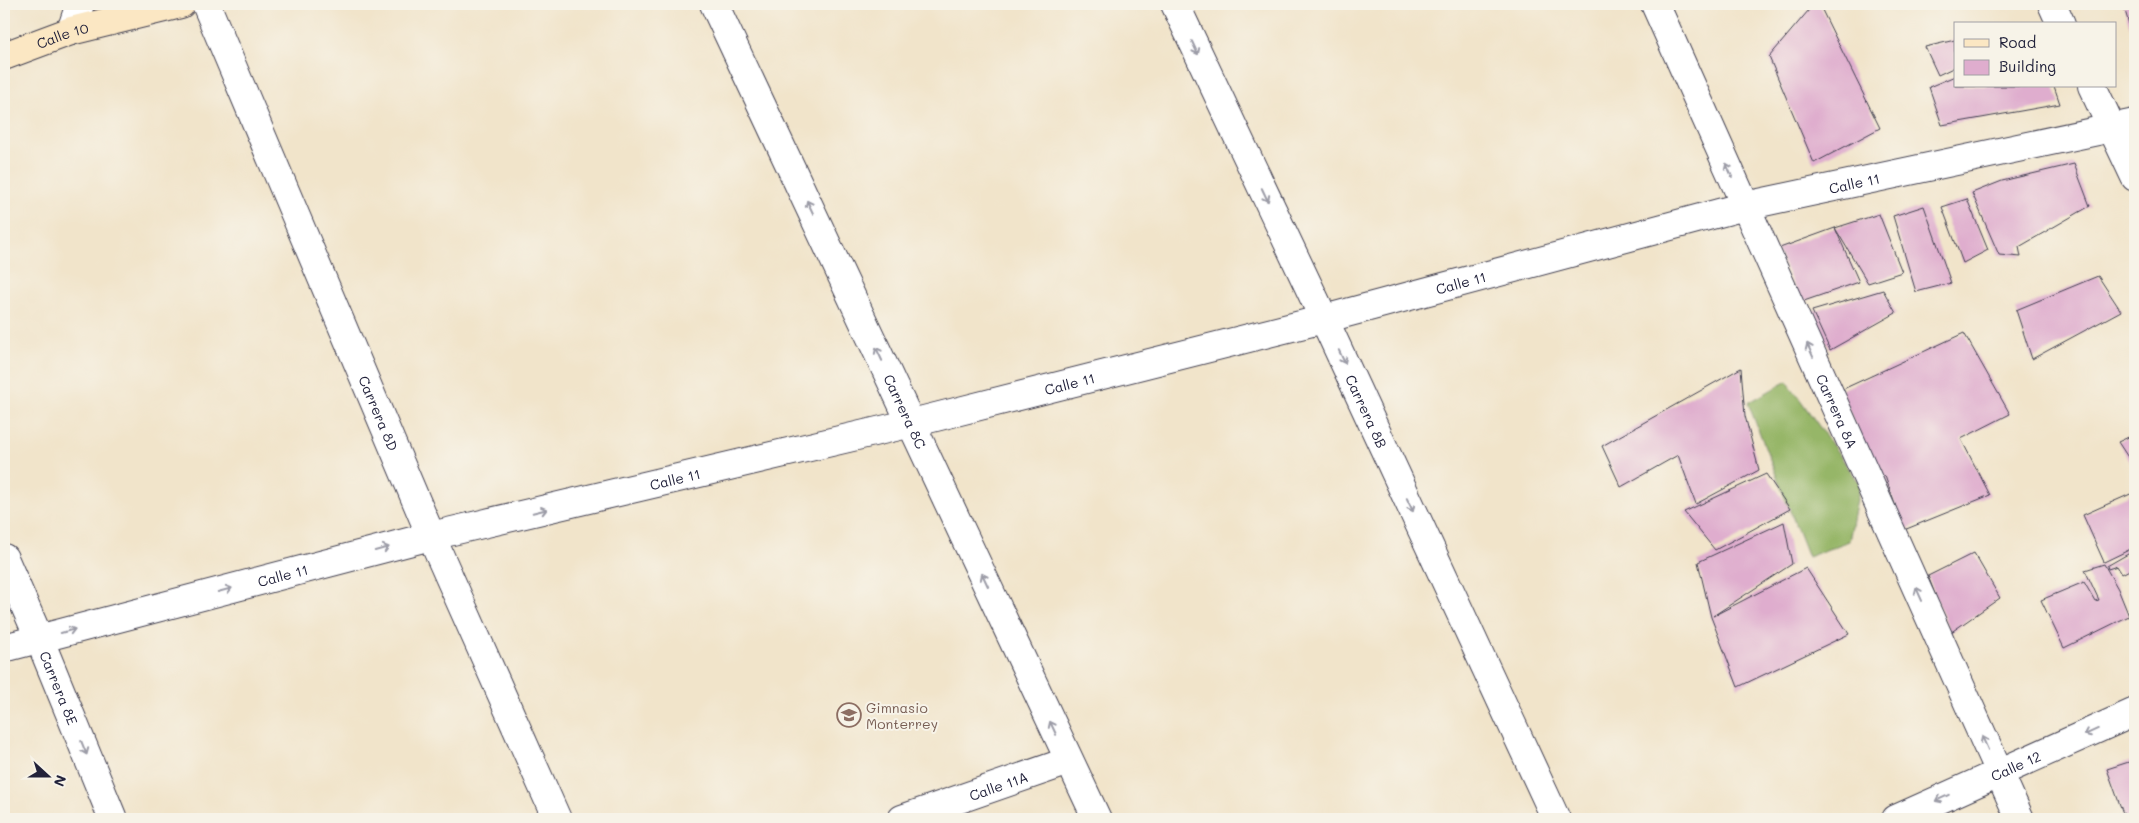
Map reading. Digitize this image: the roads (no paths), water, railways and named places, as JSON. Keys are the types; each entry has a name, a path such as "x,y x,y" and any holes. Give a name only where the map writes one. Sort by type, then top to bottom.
{"street":[{"path":"71,31 80,4"},
{"name":"Calle 10","path":"9,51 71,31 181,4"},
{"name":"Carrera 8D","path":"206,4 431,536 557,819"},
{"name":"Carrera 8C","path":"714,4 912,423 1068,761 1097,819"},
{"name":"Carrera 8B","path":"1175,4 1324,319 1556,819"},
{"name":"Carrera 8A","path":"1655,4 2020,819"},
{"path":"2052,4 2060,22"},
{"path":"2094,88 2124,126 2135,177"},
{"name":"Calle 11","path":"4,648 431,536 912,423 1324,319 1745,206 2124,126"},
{"name":"Carrera 8E","path":"4,558 113,819"},
{"name":"Calle 12","path":"1896,819 2135,712"},
{"name":"Calle 11A","path":"902,819 1068,761"}],"place":[{"name":"Gimnasio Monterrey","path":"849,715"}]}
